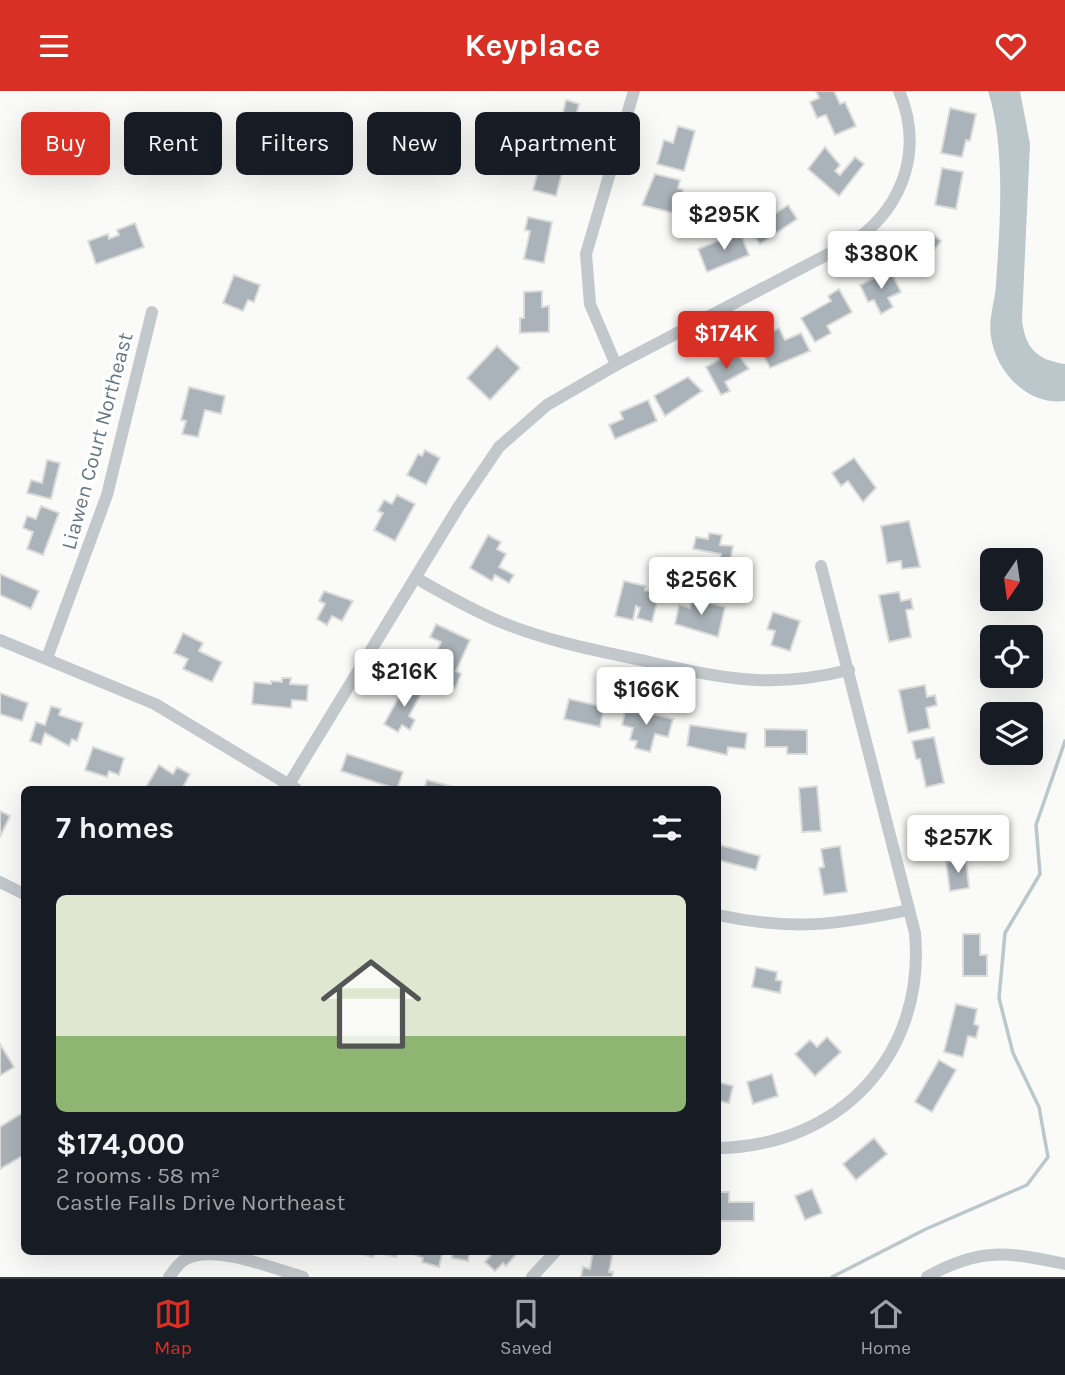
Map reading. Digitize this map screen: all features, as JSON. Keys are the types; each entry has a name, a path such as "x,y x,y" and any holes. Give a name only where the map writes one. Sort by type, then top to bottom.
{"street":[{"path":"616,365 590,304 586,254 634,91"},
{"path":"291,786 416,578 499,447 547,405 616,365 857,239 876,224 898,194 907,171 911,134 899,91"},
{"name":"Liawen Court Northeast","path":"47,658 107,495 152,312"},
{"path":"721,1148 764,1145 811,1128 834,1114 876,1075 902,1030 912,1000 917,954 909,911 821,566"},
{"path":"416,578 496,620 533,633 594,650 712,676 757,683 785,682 849,670"},
{"path":"0,640 155,705 287,786"},
{"path":"0,882 21,892"},
{"path":"721,916 764,925 806,927 852,922 909,911"},
{"path":"927,1277 961,1259 999,1253 1065,1264"},
{"path":"169,1277 183,1261 201,1255 226,1255 303,1277"},
{"path":"532,1277 552,1255"}],"shaded area":[{"path":"988,91 1020,91 1030,144 1022,320 1026,338 1034,351 1047,359 1065,364 1065,401 1051,401 1027,392 1007,374 994,350 990,323 996,284 1000,186 997,136"}],"building":[{"path":"816,91 834,91 840,104 845,102 856,126 835,135 826,115 817,118 810,102 819,98"},
{"path":"566,100 579,104 577,112 563,112"},
{"path":"950,108 976,114 970,141 966,140 962,157 941,153"},
{"path":"678,126 695,131 684,171 657,164 664,140 673,143"},
{"path":"825,147 840,165 835,171 840,175 855,157 864,164 839,196 808,169"},
{"path":"942,168 963,172 956,209 935,205"},
{"path":"655,174 680,180 678,188 683,190 677,214 642,205"},
{"path":"537,175 561,175 556,196 533,190"},
{"path":"770,204 776,213 788,205 797,219 760,244 746,224"},
{"path":"528,217 552,222 544,263 524,259 530,231 525,230"},
{"path":"135,223 144,247 96,264 88,241 108,234 109,239 119,235 117,230"},
{"path":"740,232 749,255 707,272 698,249"},
{"path":"929,232 941,241 917,271 906,262"},
{"path":"890,270 901,292 888,298 893,307 881,314 874,300 868,302 860,285"},
{"path":"234,275 260,285 254,302 248,300 243,311 223,303"},
{"path":"839,289 852,312 827,326 831,333 815,342 801,318 831,301 828,296"},
{"path":"542,291 542,307 549,306 549,332 520,333 520,318 524,318 524,292"},
{"path":"779,328 785,340 801,333 810,351 770,368 762,352 772,347 766,335"},
{"path":"497,346 520,368 490,400 467,378"},
{"path":"735,351 749,369 725,382 730,391 721,395 706,367"},
{"path":"688,377 702,391 665,416 654,396"},
{"path":"189,387 225,396 221,414 205,410 198,437 182,434 186,421 181,420"},
{"path":"648,400 657,421 615,439 609,425 623,419 620,412"},
{"path":"425,450 440,458 426,485 407,475 418,454 422,456"},
{"path":"854,458 876,488 863,502 848,481 841,486 832,473"},
{"path":"47,460 60,463 51,499 27,493 31,480 42,483"},
{"path":"397,495 415,504 395,541 374,530 383,513 378,511 384,500 392,504"},
{"path":"41,506 59,513 43,555 27,549 33,532 23,528 27,516 36,519"},
{"path":"909,521 920,567 902,569 901,561 887,563 881,526"},
{"path":"709,533 722,535 720,545 733,546 730,562 720,560 721,554 693,549 696,537 708,539"},
{"path":"488,535 501,542 497,549 506,554 499,567 514,575 509,583 495,575 492,581 470,568"},
{"path":"0,574 39,591 31,609 0,595"},
{"path":"624,581 646,586 645,590 659,594 652,622 637,618 640,608 636,606 633,620 615,616"},
{"path":"324,591 353,601 342,621 332,616 327,625 317,619 325,604 319,601"},
{"path":"899,592 901,601 911,599 913,609 906,610 911,637 889,642 879,595"},
{"path":"692,599 725,607 718,637 675,624 679,605 690,608"},
{"path":"773,612 800,621 790,651 771,645 775,631 767,629"},
{"path":"436,624 470,640 456,671 461,674 455,688 437,680 442,669 431,664 441,642 430,637"},
{"path":"183,633 203,643 199,651 222,662 212,682 183,669 188,659 174,653"},
{"path":"282,678 291,678 290,684 308,685 307,701 292,700 291,708 252,704 254,682 271,684 271,681 282,682"},
{"path":"406,684 422,692 409,716 415,720 410,730 402,725 398,732 384,724"},
{"path":"925,685 927,697 935,695 937,705 926,708 930,728 908,733 899,690"},
{"path":"0,693 28,703 22,721 0,714"},
{"path":"569,699 604,707 600,727 564,719"},
{"path":"51,706 61,709 59,715 83,723 77,741 72,739 69,746 45,733 41,745 30,741 36,722 45,725"},
{"path":"641,706 649,708 648,713 673,719 668,737 655,734 650,752 635,748 637,741 630,740 633,728 622,725 626,707 640,710"},
{"path":"690,725 747,733 745,749 728,747 727,755 687,746"},
{"path":"765,729 807,730 807,754 787,754 787,747 765,747"},
{"path":"934,737 944,783 926,787 920,759 916,759 912,741"},
{"path":"93,747 124,758 119,775 109,771 107,777 85,770"},
{"path":"347,754 403,772 398,786 388,786 341,771"},
{"path":"159,765 173,774 177,767 190,774 184,786 147,786"},
{"path":"427,780 450,786 425,786"},
{"path":"817,786 821,831 802,832 799,788"},
{"path":"0,811 10,816 0,837"},
{"path":"721,845 760,856 756,870 721,861"},
{"path":"840,846 847,892 824,895 819,868 824,867 821,849"},
{"path":"966,860 969,888 950,891 946,862"},
{"path":"963,934 980,934 980,955 987,955 987,976 963,976"},
{"path":"756,967 777,972 776,980 782,981 780,993 752,987"},
{"path":"956,1004 977,1009 974,1024 979,1026 976,1038 968,1036 963,1057 944,1052"},
{"path":"827,1037 841,1052 815,1076 795,1054 810,1040 817,1047"},
{"path":"0,1044 14,1067 1,1075 0,1074"},
{"path":"939,1060 956,1070 932,1112 915,1102"},
{"path":"772,1074 778,1096 753,1104 747,1082"},
{"path":"721,1083 733,1086 729,1103 721,1102"},
{"path":"21,1114 21,1157 0,1169 0,1127"},
{"path":"874,1138 887,1154 856,1180 843,1164"},
{"path":"812,1189 822,1213 805,1220 795,1196"},
{"path":"721,1192 729,1192 729,1202 754,1202 754,1221 721,1221"},
{"path":"415,1255 442,1255 439,1267 422,1262 423,1258"},
{"path":"452,1255 469,1255 468,1261 452,1258"},
{"path":"491,1255 516,1255 506,1266 503,1263 495,1271 485,1262"},
{"path":"592,1255 612,1255 609,1272 613,1272 612,1277 581,1277 583,1267 590,1269"}],"waterway":[{"path":"832,1277 926,1229 1027,1185 1048,1157 1039,1107 1013,1053 999,998 1005,933 1040,874 1036,825 1065,741"}]}
